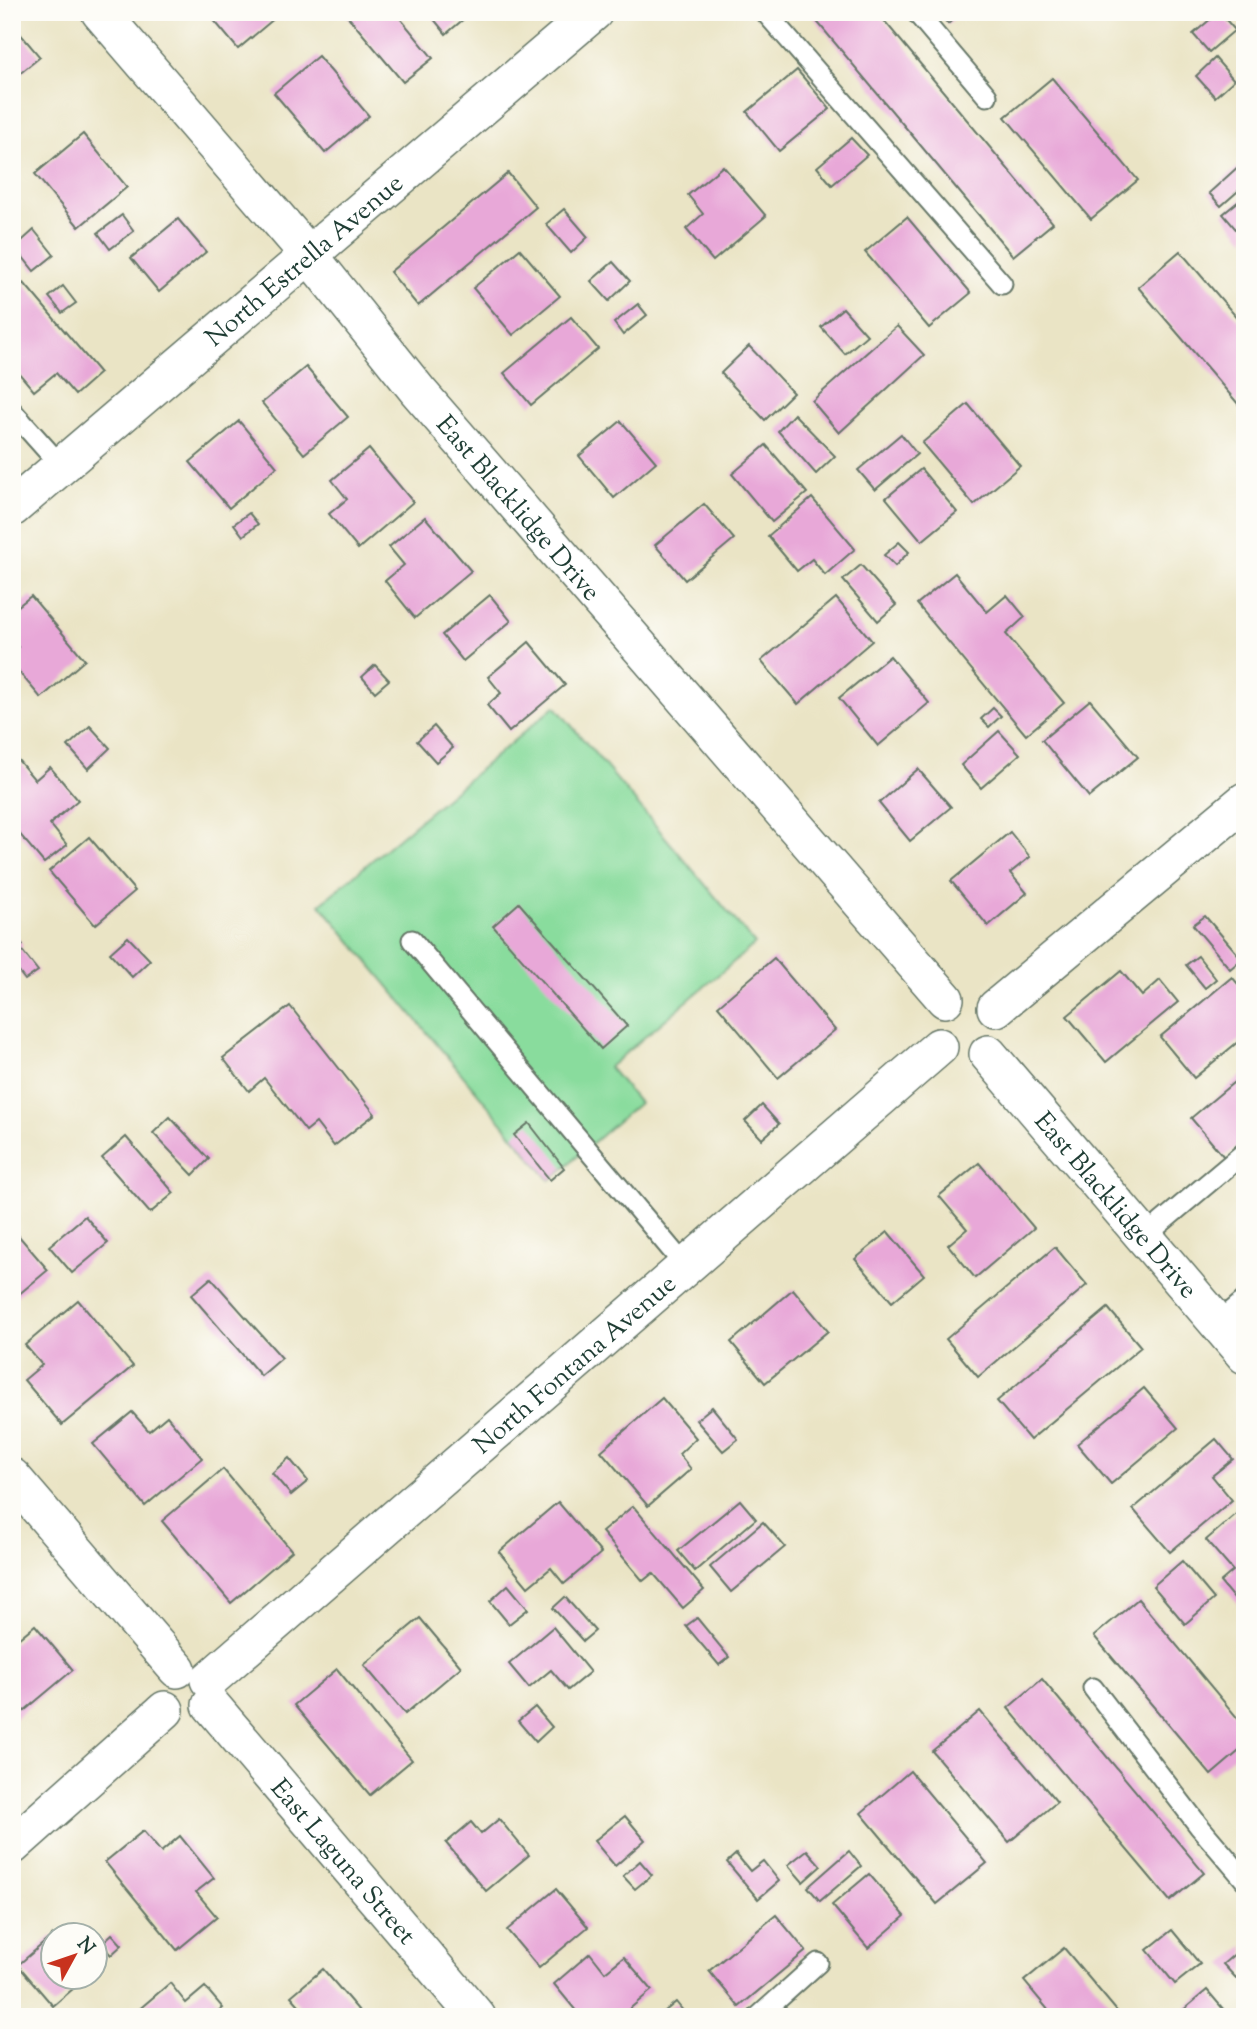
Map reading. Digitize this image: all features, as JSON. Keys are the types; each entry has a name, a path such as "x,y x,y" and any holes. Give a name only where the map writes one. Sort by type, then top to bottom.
{"street":[{"name":"East Blacklidge Drive","path":"100,12 309,255 418,391 946,999"},
{"name":"North Estrella Avenue","path":"12,508 594,12"},
{"path":"996,1008 1245,801"},
{"path":"968,992 980,995 996,1008 1001,1019 1000,1037 988,1054 965,1062 947,1056 939,1047 932,1033 933,1016 946,999 968,992"},
{"name":"North Fontana Avenue","path":"199,1685 939,1047"},
{"name":"East Blacklidge Drive","path":"988,1054 1144,1237 1231,1312 1245,1355"},
{"name":"East Laguna Street","path":"12,1477 199,1685 477,2017"},
{"path":"12,1846 165,1710 160,1694 162,1685 199,1685"}],"lane":[{"path":"765,12 1002,284"},
{"path":"916,12 987,96"},
{"path":"12,411 61,466"},
{"path":"412,940 686,1267"},
{"path":"1144,1237 1245,1152"},
{"path":"1093,1688 1199,1826 1245,1880"},
{"path":"758,2017 818,1963"}],"green space":[{"path":"555,706 755,944 609,1067 639,1103 550,1180 320,904"}],"building":[{"path":"207,12 282,12 238,49"},
{"path":"344,12 395,12 433,58 403,82"},
{"path":"428,12 472,12 446,34"},
{"path":"809,12 877,12 1053,223 1013,256"},
{"path":"938,12 961,12 948,24"},
{"path":"1219,12 1235,30 1209,52 1193,34"},
{"path":"12,24 40,57 12,80"},
{"path":"318,56 369,116 325,153 274,93"},
{"path":"1215,58 1234,80 1215,97 1196,76"},
{"path":"797,70 830,109 779,151 747,112"},
{"path":"1052,78 1138,180 1091,219 1005,117"},
{"path":"83,134 127,187 79,227 35,174"},
{"path":"851,138 867,155 832,185 817,167"},
{"path":"1240,165 1245,171 1245,185 1221,206 1209,193"},
{"path":"723,166 766,216 713,261 686,229 703,214 688,195"},
{"path":"508,173 536,207 418,306 390,272"},
{"path":"1245,196 1245,240 1223,214"},
{"path":"564,209 588,237 571,253 546,224"},
{"path":"122,215 134,231 110,249 98,233"},
{"path":"907,217 971,293 929,328 865,252"},
{"path":"178,219 206,252 159,292 131,258"},
{"path":"34,230 54,255 34,271 15,247"},
{"path":"520,249 560,296 513,335 473,288"},
{"path":"1180,251 1245,327 1245,412 1138,287"},
{"path":"613,262 630,281 609,301 591,281"},
{"path":"24,283 100,373 75,395 56,373 34,391 12,365 12,294"},
{"path":"63,286 76,303 62,313 49,297"},
{"path":"638,304 647,315 623,335 614,323"},
{"path":"843,308 867,335 845,354 821,327"},
{"path":"571,317 598,349 531,405 504,373"},
{"path":"897,326 924,355 839,433 812,401"},
{"path":"749,346 793,393 765,420 721,373"},
{"path":"306,367 348,417 304,454 262,403"},
{"path":"968,404 1020,466 974,505 922,443"},
{"path":"794,414 835,456 816,474 778,431"},
{"path":"239,421 277,467 229,508 190,462"},
{"path":"621,421 656,462 614,498 579,456"},
{"path":"901,434 917,454 875,490 858,470"},
{"path":"766,445 807,493 772,522 732,474"},
{"path":"369,449 413,502 358,549 329,514 347,499 332,480"},
{"path":"921,469 957,512 922,541 886,498"},
{"path":"812,498 855,549 825,575 812,559 797,571 768,536"},
{"path":"704,504 734,539 685,580 655,545"},
{"path":"249,513 258,524 243,536 234,524"},
{"path":"425,517 471,571 415,618 385,581 404,565 389,547"},
{"path":"899,542 909,552 895,566 884,555"},
{"path":"861,565 896,605 878,621 843,580"},
{"path":"955,573 987,612 1007,595 1025,617 1006,634 1064,703 1026,735 917,604"},
{"path":"490,595 511,621 463,661 442,635"},
{"path":"31,596 85,660 41,698 12,664 12,652 18,647 12,641 12,611"},
{"path":"836,598 872,641 798,704 761,661"},
{"path":"529,642 565,685 509,732 487,705 501,693 488,677"},
{"path":"890,656 929,703 878,746 839,698"},
{"path":"375,665 389,680 375,692 362,677"},
{"path":"1090,700 1138,757 1089,797 1042,740"},
{"path":"993,708 1001,716 989,727 981,719"},
{"path":"90,726 110,748 88,769 68,746"},
{"path":"434,726 453,748 436,762 417,741"},
{"path":"999,731 1020,754 981,788 961,765"},
{"path":"12,753 35,780 50,767 78,800 50,824 67,845 44,863 12,825"},
{"path":"918,769 951,807 910,841 879,803"},
{"path":"1010,832 1030,857 1010,873 1027,893 988,926 951,881"},
{"path":"89,837 135,891 95,925 49,871"},
{"path":"519,903 627,1026 601,1049 493,926"},
{"path":"1205,916 1242,959 1230,969 1193,925"},
{"path":"12,931 23,945 20,948 38,971 25,980 12,963"},
{"path":"128,937 150,960 132,977 110,953"},
{"path":"1198,956 1216,979 1205,988 1186,965"},
{"path":"774,958 835,1030 778,1078 718,1006"},
{"path":"1121,971 1142,996 1160,980 1178,1002 1106,1062 1067,1016"},
{"path":"1232,977 1245,992 1245,1036 1194,1078 1160,1037"},
{"path":"290,1006 375,1114 334,1146 316,1123 306,1131 264,1078 249,1091 223,1058"},
{"path":"1245,1073 1245,1140 1224,1157 1191,1118"},
{"path":"762,1105 779,1124 762,1139 745,1121"},
{"path":"170,1117 209,1159 193,1175 153,1133"},
{"path":"529,1123 564,1168 550,1180 514,1135"},
{"path":"126,1137 174,1193 150,1213 102,1158"},
{"path":"979,1163 1034,1228 975,1278 948,1245 967,1229 939,1196"},
{"path":"85,1216 108,1243 72,1273 49,1246"},
{"path":"12,1228 48,1270 12,1300"},
{"path":"888,1232 924,1275 892,1302 855,1259"},
{"path":"1055,1247 1087,1285 978,1377 946,1339"},
{"path":"211,1278 282,1358 261,1376 191,1295"},
{"path":"793,1289 828,1331 765,1383 731,1342"},
{"path":"78,1300 133,1366 62,1425 24,1380 42,1365 25,1345"},
{"path":"1108,1308 1141,1347 1030,1440 997,1401"},
{"path":"1144,1388 1178,1428 1111,1484 1077,1444"},
{"path":"662,1398 696,1438 679,1454 691,1469 648,1506 601,1451"},
{"path":"712,1407 738,1439 723,1451 696,1420"},
{"path":"132,1412 149,1431 167,1416 202,1458 145,1506 93,1444"},
{"path":"1216,1439 1233,1459 1212,1476 1232,1500 1170,1552 1133,1509"},
{"path":"289,1458 308,1481 291,1495 272,1473"},
{"path":"223,1469 292,1551 231,1603 162,1521"},
{"path":"740,1500 756,1519 695,1571 678,1551"},
{"path":"558,1502 601,1553 564,1584 551,1568 528,1587 499,1552"},
{"path":"633,1506 704,1590 683,1608 653,1573 643,1581 602,1532"},
{"path":"1243,1508 1245,1612 1220,1582 1233,1571 1206,1540"},
{"path":"763,1522 785,1547 731,1592 710,1567"},
{"path":"1182,1561 1214,1599 1185,1624 1153,1586"},
{"path":"508,1585 528,1609 509,1624 490,1601"},
{"path":"565,1597 595,1631 583,1641 553,1608"},
{"path":"1138,1599 1245,1727 1245,1746 1211,1775 1094,1636"},
{"path":"420,1618 461,1667 405,1714 364,1665"},
{"path":"697,1618 729,1657 719,1665 686,1626"},
{"path":"35,1625 73,1670 12,1721 12,1644"},
{"path":"553,1627 590,1672 568,1690 551,1670 529,1688 509,1664"},
{"path":"337,1669 412,1760 370,1795 294,1705"},
{"path":"1042,1679 1204,1873 1170,1901 1008,1708"},
{"path":"535,1707 552,1727 536,1742 518,1721"},
{"path":"980,1711 1057,1802 1009,1842 932,1751"},
{"path":"910,1771 987,1863 937,1904 861,1813"},
{"path":"625,1816 645,1840 615,1866 594,1841"},
{"path":"499,1819 529,1855 486,1891 446,1843 471,1822 481,1834"},
{"path":"143,1831 161,1852 180,1836 214,1878 196,1892 217,1917 177,1950 105,1862"},
{"path":"807,1850 821,1866 803,1882 788,1865"},
{"path":"849,1851 861,1866 820,1901 808,1887"},
{"path":"736,1854 750,1871 763,1861 779,1881 758,1899 727,1862"},
{"path":"640,1861 652,1875 635,1889 623,1876"},
{"path":"869,1874 905,1916 868,1948 832,1905"},
{"path":"556,1889 588,1927 539,1968 507,1930"},
{"path":"776,1915 806,1951 739,2007 709,1971"},
{"path":"1172,1930 1200,1964 1175,1984 1147,1950"},
{"path":"112,1934 122,1945 111,1955 108,1952 108,1938"},
{"path":"1244,1946 1245,1970 1236,1978 1223,1964"},
{"path":"38,1948 38,1988 18,1965"},
{"path":"1064,1948 1121,2016 1054,2017 1024,1981"},
{"path":"590,1953 605,1972 624,1957 652,1990 620,2017 581,2017 554,1984"},
{"path":"323,1969 360,2012 355,2017 299,2017 305,2012 291,1996"},
{"path":"170,1983 186,2003 205,1987 223,2008 212,2017 130,2017"},
{"path":"39,1990 72,1990 53,2006"},
{"path":"1207,1990 1230,2017 1175,2017"},
{"path":"676,2002 688,2017 658,2017"}]}
